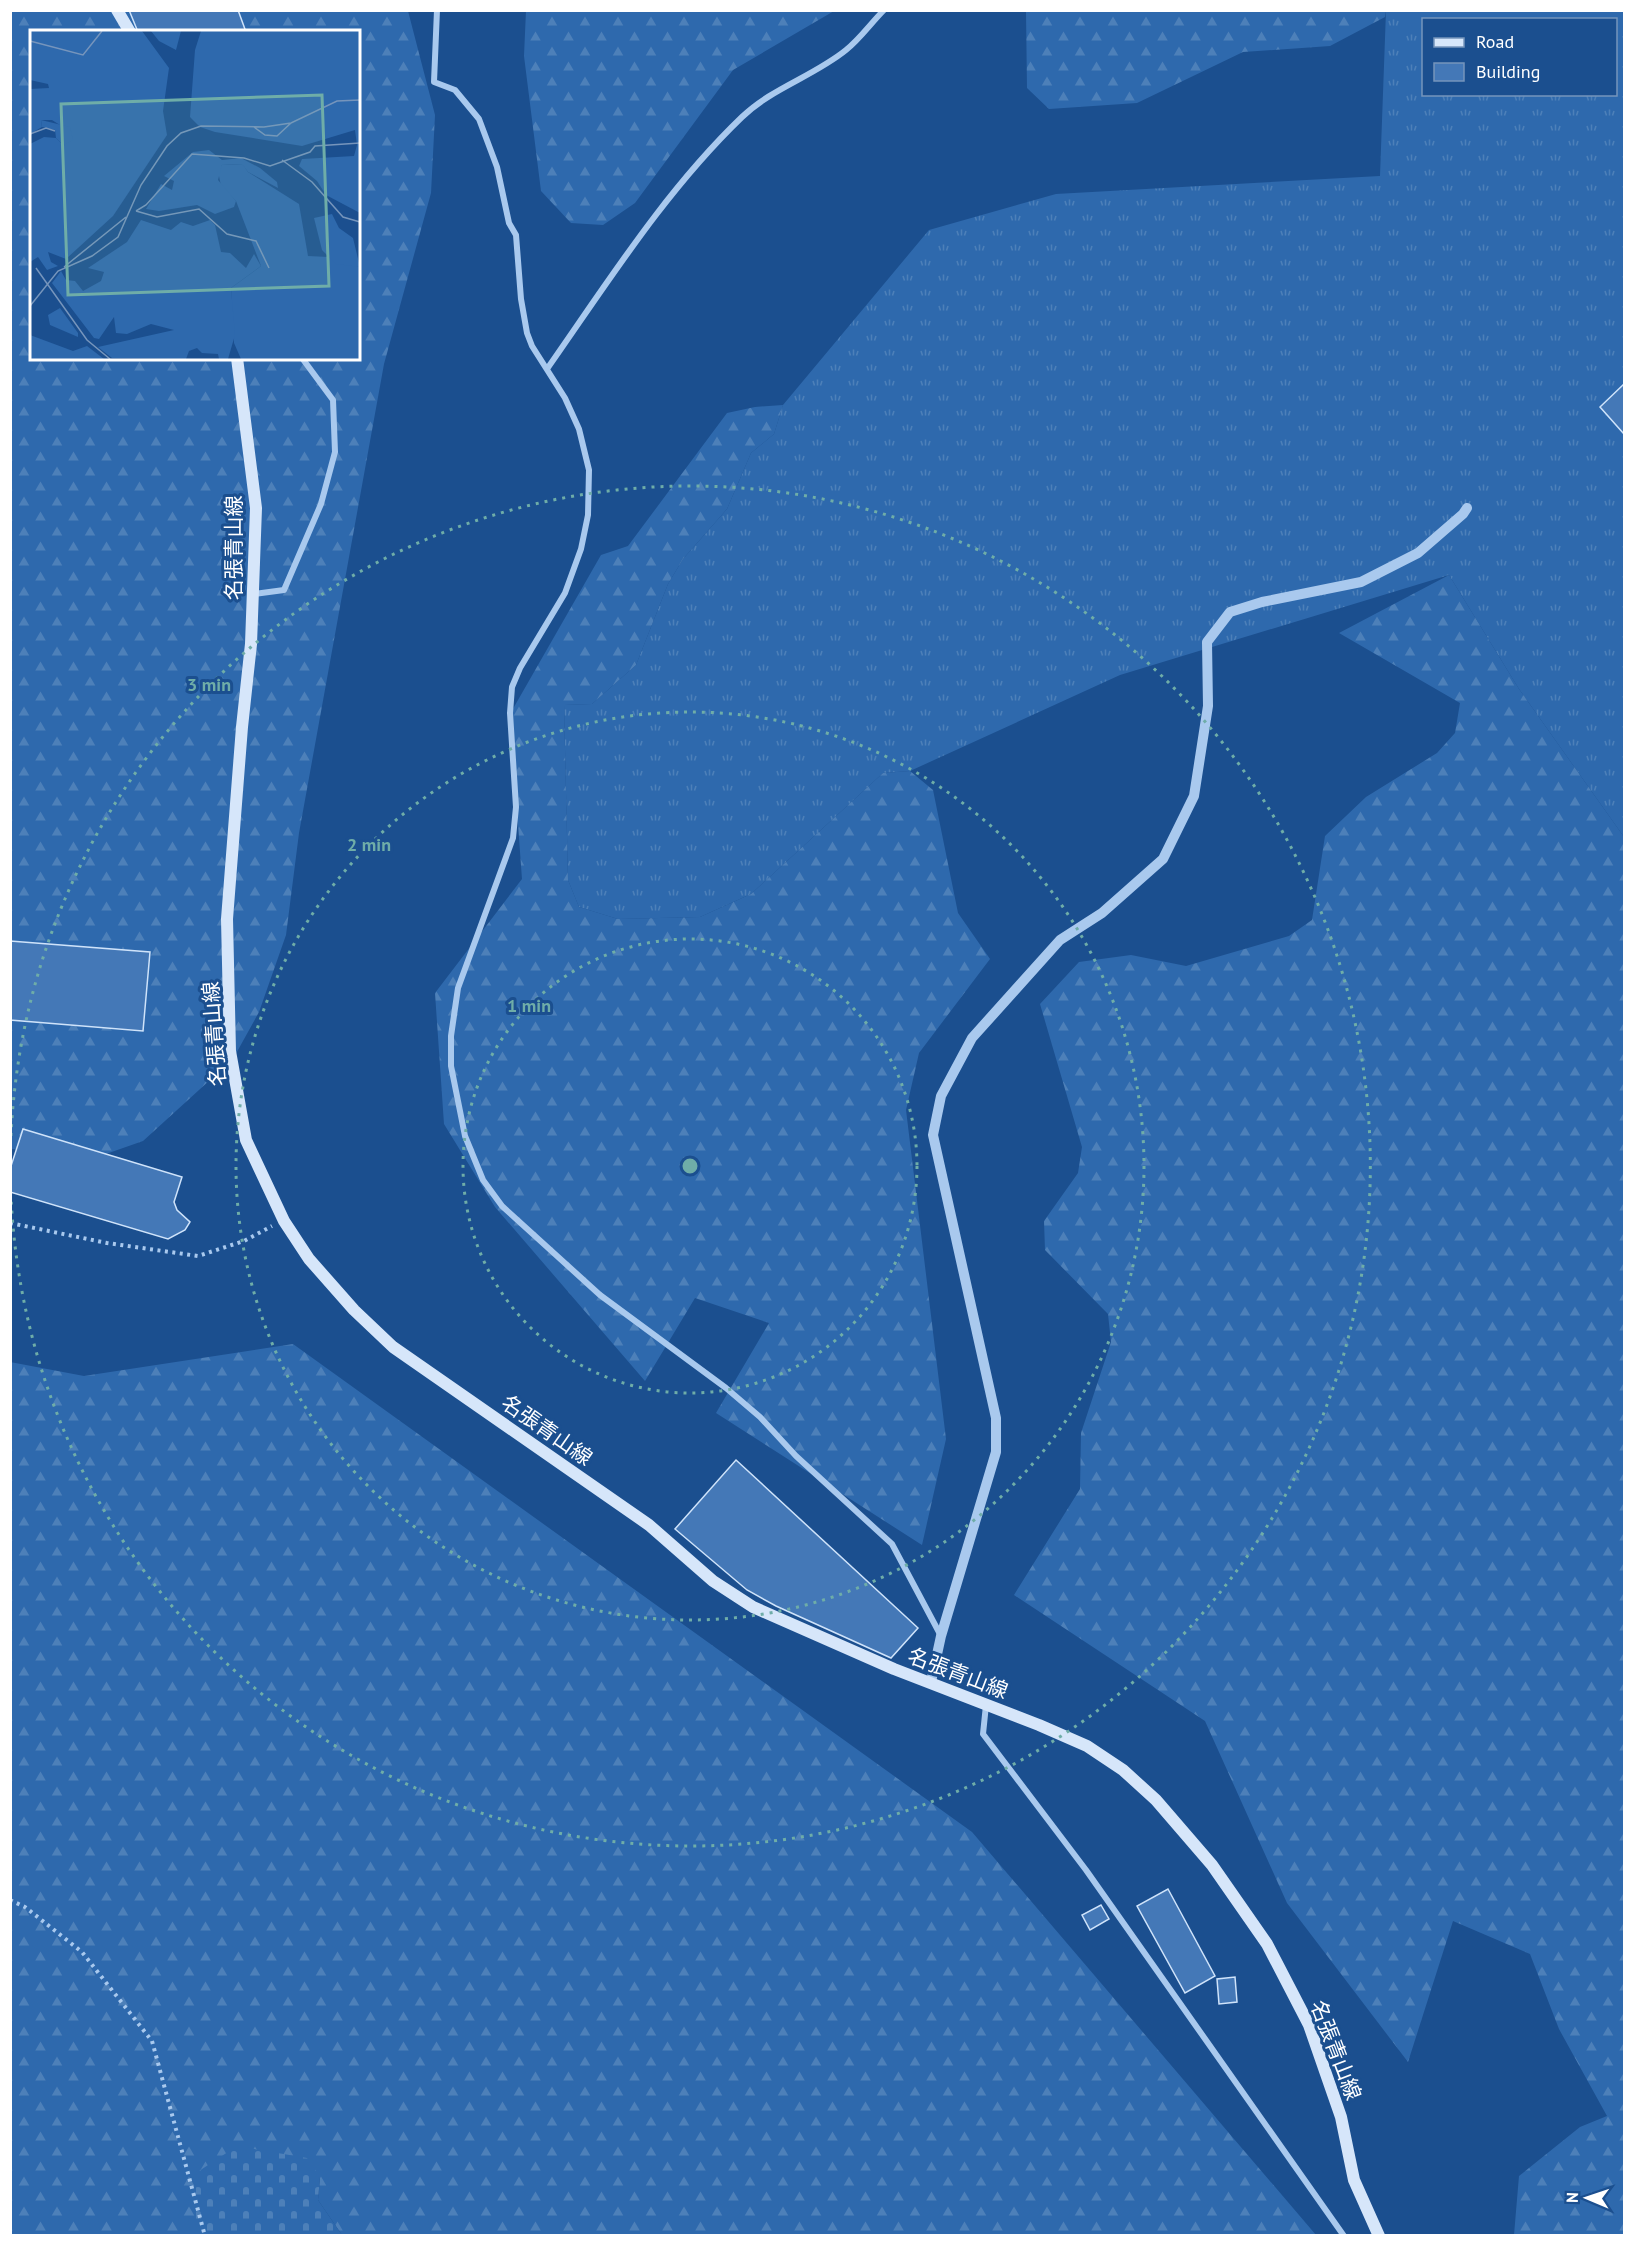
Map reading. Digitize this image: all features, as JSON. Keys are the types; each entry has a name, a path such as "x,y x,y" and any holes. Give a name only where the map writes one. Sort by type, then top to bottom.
{"main road":[{"path":"117,10 129,30"},
{"name":"名張青山線","path":"237,360 256,508 254,594 227,919 230,1051 246,1140 284,1221 309,1259 354,1310 393,1347 649,1525 713,1581 753,1607 894,1670 931,1682 1088,1746 1124,1770 1156,1800 1212,1865 1267,1944 1309,2025 1341,2117 1354,2180 1379,2235"}],"street":[{"path":"437,10 434,82 455,90 479,119 497,167 509,223 516,235 521,299 527,333 532,346 565,398 579,429 589,470 588,515 581,549 566,593 520,668 512,687 510,713 516,807 513,838 458,988 451,1036 451,1066 465,1136 483,1180 502,1206 600,1294 726,1388 760,1417 796,1456 892,1544 941,1636"},
{"path":"547,369 660,207 744,116 773,95 803,79 847,50 884,10"},
{"path":"254,594 284,590 321,504 335,452 333,400 303,360"},
{"path":"931,1682 941,1636 996,1452 996,1418 933,1135 941,1096 972,1038 1060,940 1102,913 1163,859 1194,796 1208,706 1207,642 1230,612 1262,602 1361,582 1418,553 1467,508"},
{"path":"986,1705 983,1734 1086,1870 1344,2235"}],"path":[{"path":"10,1223 107,1244 198,1256 244,1241 284,1221"},
{"path":"10,1900 25,1907 82,1952 152,2041 205,2235"}],"green space":[{"path":"526,10 834,11 733,70 635,203 603,225 571,223 541,191 524,56"},
{"path":"1386,10 1385,17 1330,46 1243,52 1137,103 1049,109 1027,88 1026,11"},
{"path":"11,11 408,11 435,115 431,193 384,364 299,833 286,935 259,1012 233,1059 143,1141 103,1155 11,1149"},
{"path":"1386,11 1624,11 1624,837 1519,689 1449,575 1120,675 910,771 883,773 751,894 700,917 618,919 579,907 568,880 564,705 592,704 636,665 668,584 683,559 727,509 751,453 774,434 783,405 929,230 1056,194 1380,176"},
{"path":"783,405 774,434 751,453 727,509 683,559 668,584 636,665 592,704 564,705 568,880 579,907 618,919 700,917 751,894 883,773 910,771 933,790 958,913 990,959 919,1053 906,1110 946,1439 922,1545 716,1413 769,1323 695,1298 645,1381 495,1207 444,1124 435,993 522,879 510,714 601,555 628,546 727,413 755,407"},
{"path":"1449,575 1519,689 1624,837 1624,2235 1514,2235 1519,2176 1580,2127 1607,2116 1559,2029 1530,1954 1453,1921 1408,2062 1287,1903 1205,1721 1014,1595 1080,1489 1081,1433 1111,1342 1108,1314 1045,1250 1044,1221 1078,1173 1082,1147 1040,1004 1079,962 1131,955 1186,966 1289,936 1312,920 1325,836 1366,797 1437,753 1455,733 1460,703 1339,633"},
{"path":"293,1344 972,1832 1316,2235 342,2235 318,2200 320,2177 196,2235 11,2235 10,1362 84,1376"},
{"path":"237,2146 307,2158 320,2177 318,2200 342,2235 196,2235 196,2173"}],"building":[{"path":"129,10 238,10 245,30 137,30"},
{"path":"1624,384 1624,434 1600,407"},
{"path":"10,941 150,952 143,1031 10,1020"},
{"path":"23,1129 182,1177 174,1202 177,1210 190,1222 185,1230 168,1239 10,1192 10,1169"},
{"path":"736,1460 918,1628 891,1658 776,1606 747,1590 675,1529"},
{"path":"1168,1889 1215,1976 1185,1993 1137,1906"},
{"path":"1101,1905 1109,1919 1090,1930 1082,1915"},
{"path":"1235,1977 1237,2002 1219,2004 1217,1979"}]}
